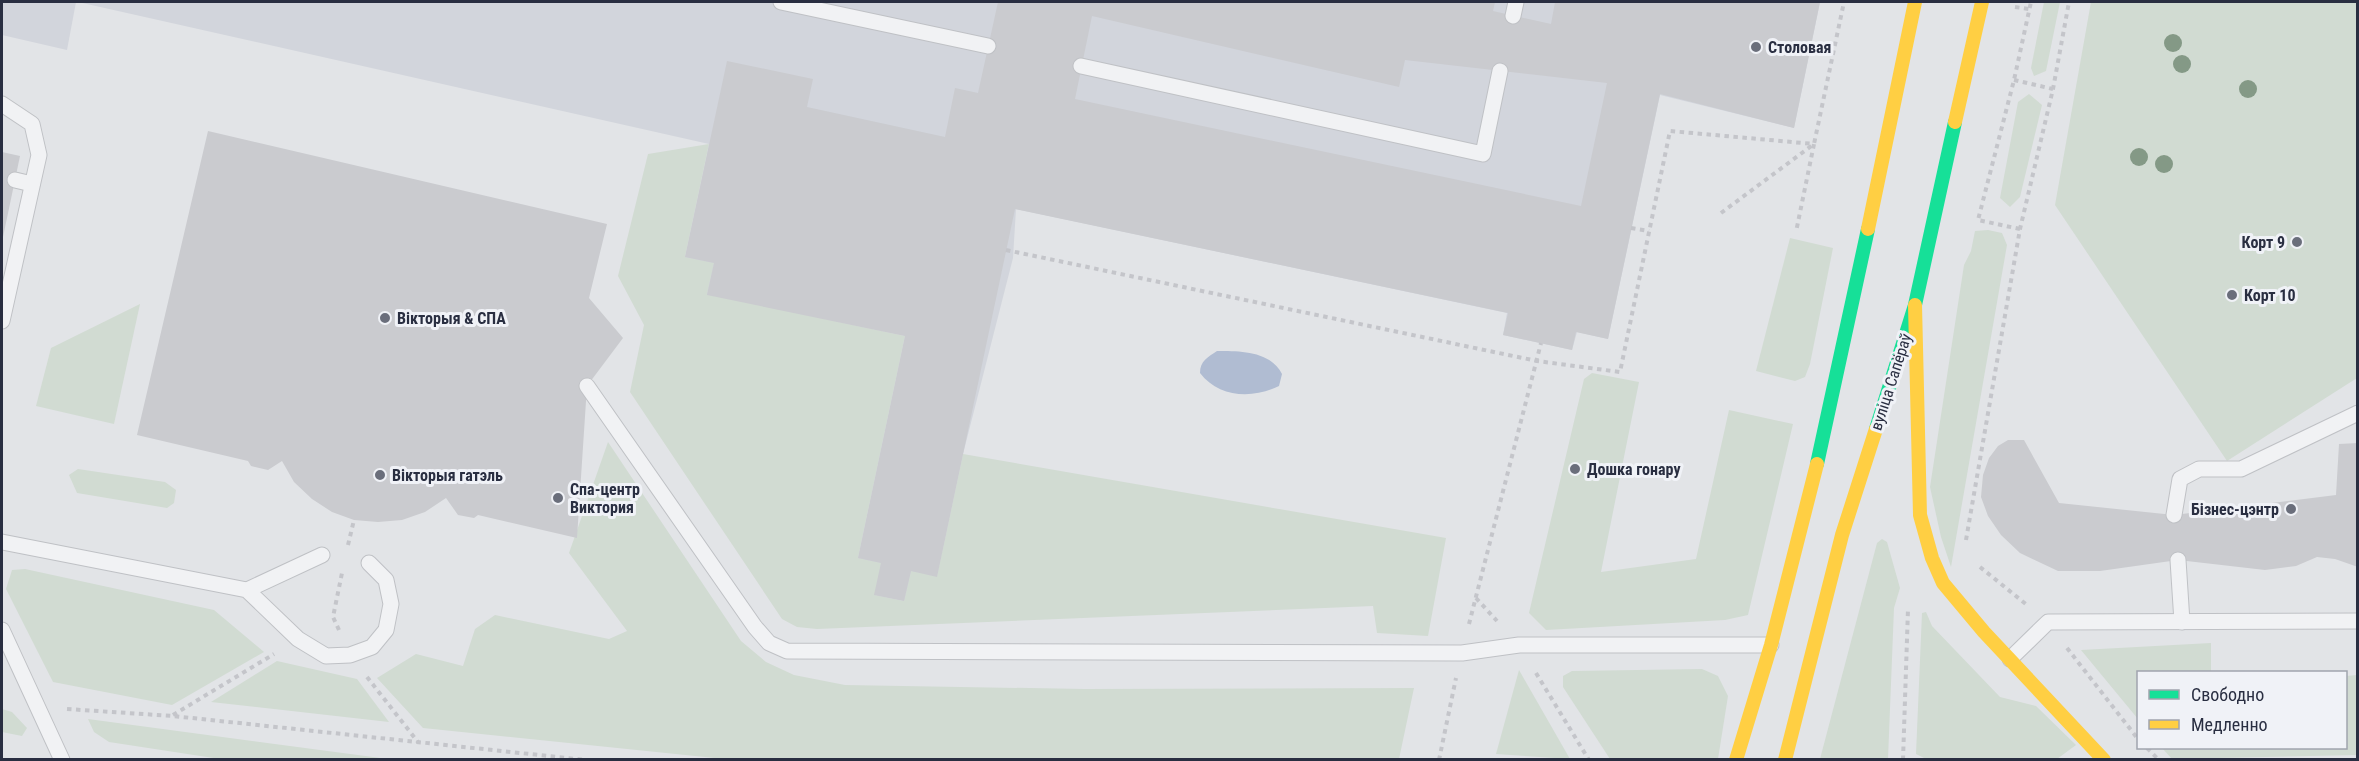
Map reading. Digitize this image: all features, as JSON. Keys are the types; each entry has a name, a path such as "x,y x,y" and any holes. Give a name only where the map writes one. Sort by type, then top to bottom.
{"main road":[{"path":"1736,759 1771,645 1831,406 1915,2"},
{"name":"вуліца Сапёраў","path":"1785,759 1842,534 1915,305 1982,2"},
{"path":"1915,305 1920,515 1932,558 1943,582 1959,603 2104,759"}],"lane":[{"path":"781,2 988,46"},
{"path":"1081,66 1483,154 1500,71"},
{"path":"2,104 32,124 39,155 2,321"},
{"path":"15,180 32,184"},
{"path":"587,386 755,627 769,643 787,651 1462,653 1519,645 1771,645"},
{"path":"2174,515 2180,480 2199,469 2241,469 2358,413"},
{"path":"2,542 247,590 298,639 326,656 350,655 372,647 386,630 391,604 386,580 369,563"},
{"path":"247,590 322,555"},
{"path":"2178,560 2182,622"},
{"path":"2010,659 2048,622 2358,621"},
{"path":"2,630 62,759"}],"path":[{"path":"1796,232 1844,2"},
{"path":"2020,229 1978,220 2014,80 2031,2"},
{"path":"1965,542 2020,229 2053,89 2069,2"},
{"path":"2014,80 2053,89"},
{"path":"1006,250 1537,361 1620,372 1670,131 1814,144"},
{"path":"1721,213 1814,144"},
{"path":"1631,228 1649,231"},
{"path":"1541,343 1476,597 1519,645 1589,759"},
{"path":"1974,563 2048,622 2137,736"},
{"path":"1903,759 1908,609"},
{"path":"173,716 333,617"},
{"path":"39,708 173,716 586,759"}],"shaded area":[{"path":"2,2 76,2 67,50 2,35"},
{"path":"78,2 1820,2 1794,128 1660,95 1608,339 1577,332 1572,350 1503,335 1507,313 1016,209 1013,258 963,454 937,577 904,601 874,595 858,558 905,336 707,295 685,257 709,144"},
{"path":"2044,2 2060,2 2046,71 2034,76 2031,68"},
{"path":"2091,2 2357,2 2357,378 2227,461 2055,205"},
{"path":"2029,94 2042,105 2020,197 2010,207 2000,198 2018,102"},
{"path":"709,144 685,257 714,263 707,294 905,336 858,558 881,563 875,595 904,601 911,571 937,576 963,454 1446,538 1428,636 1377,633 1373,606 817,629 797,627 782,619 630,392 644,325 618,276 648,154"},
{"path":"1988,230 2002,233 2007,245 1951,567 1941,537 1930,487 1964,265 1971,251 1975,231"},
{"path":"1790,238 1833,248 1810,364 1805,377 1795,381 1756,371"},
{"path":"140,304 114,424 36,406 51,348"},
{"path":"1592,373 1639,382 1601,572 1696,559 1729,410 1793,424 1748,615 1725,620 1546,630 1529,613 1584,379"},
{"path":"608,442 741,641 766,662 794,675 845,685 1085,689 1414,688 1399,759 734,760 423,728 377,678 416,654 463,666 475,629 495,615 609,639 627,631 569,553"},
{"path":"78,469 165,482 176,490 174,503 167,508 77,493 69,475"},
{"path":"1882,539 1887,542 1900,588 1894,608 1888,759 1820,759 1877,543"},
{"path":"25,569 214,610 264,652 172,705 53,682 6,589 12,570"},
{"path":"1926,612 1932,626 2000,697 2036,706 2076,745 2057,759 1928,760 1916,754 1922,613"},
{"path":"2211,643 2211,671 2137,671 2137,718 2081,650"},
{"path":"277,661 357,679 389,722 211,702"},
{"path":"1702,669 1718,676 1728,696 1718,759 1610,759 1563,687 1563,676 1572,671"},
{"path":"1519,670 1570,759 1496,754"},
{"path":"2357,675 2357,755 2172,759 2163,749 2347,749 2347,676"},
{"path":"2,709 12,712 27,728 22,736 2,732"},
{"path":"88,719 388,759 220,759 109,742 94,732"}],"water":[{"path":"1217,351 1245,352 1270,361 1282,374 1279,386 1248,394 1226,392 1217,387 1200,373 1200,369 1203,362"}],"building":[{"path":"998,2 1495,2 1493,11 1551,24 1555,2 1820,2 1794,128 1660,94 1608,339 1576,332 1572,350 1503,335 1508,313 1015,209 937,577 911,571 904,601 874,595 881,563 858,558 905,336 707,295 714,263 685,257 727,61 813,79 807,107 945,137 955,88 978,93","holes":["1092,16 1399,87 1405,60 1607,83 1581,206 1075,99"]},
{"name":"Вікторыя & СПА","path":"208,131 607,224 589,298 623,338 587,386 577,538 478,515 474,518 458,515 446,498 425,512 402,520 378,522 354,520 332,512 312,499 294,482 282,461 268,470 251,466 248,461 137,435"},
{"path":"2,152 20,156 3,237 2,237"},
{"name":"Бізнес-цэнтр","path":"2008,440 2024,440 2059,503 2174,515 2336,495 2339,444 2358,443 2358,567 2335,559 2317,557 2296,566 2265,570 2178,560 2100,571 2058,571 2020,553 2001,535 1988,516 1981,497 1983,475 1989,458 1998,446"}],"traffic: fast":[{"path":"1876,429 1915,305 1955,122"},
{"path":"1817,464 1868,229"}],"traffic: slow":[{"path":"1868,229 1915,2"},
{"path":"1955,122 1982,2"},
{"path":"1915,305 1920,515 1932,558 1943,583 1984,632 2104,760"},
{"path":"1785,760 1842,535 1876,429"},
{"path":"1736,760 1771,645 1817,464"}],"place":[{"name":"Столовая","path":"1756,47"},
{"name":"Корт 9","path":"2297,242"},
{"name":"Корт 10","path":"2232,295"},
{"name":"Вікторыя & СПА","path":"385,318"},
{"name":"Дошка гонару","path":"1575,469"},
{"name":"Вікторыя гатэль","path":"380,475"},
{"name":"Спа-центр Виктория","path":"558,498"},
{"name":"Бізнес-цэнтр","path":"2291,509"}]}
